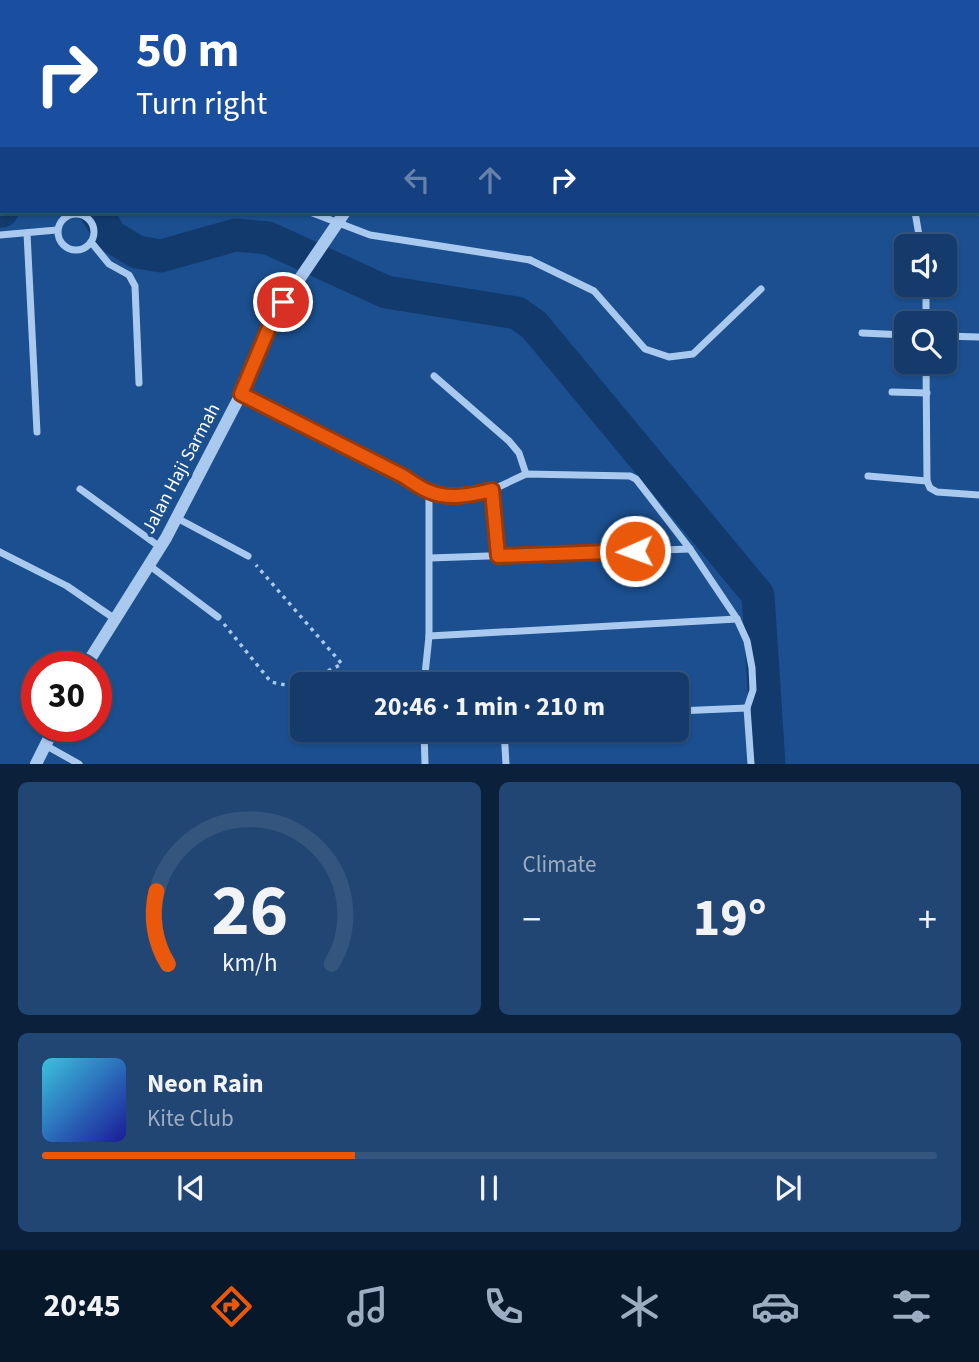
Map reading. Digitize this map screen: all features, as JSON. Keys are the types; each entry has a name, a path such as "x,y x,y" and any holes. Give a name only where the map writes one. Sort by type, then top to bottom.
{"street":[{"path":"315,214 370,235 530,260 594,291 645,349 669,357 693,354 761,289"},
{"name":"Jalan Haji Sarmah","path":"95,651 150,566 241,394 273,318 343,214"},
{"path":"915,214 919,234"},
{"path":"69,215 82,215 88,218 93,229 91,242 83,249 69,249 62,244 57,230 63,219 69,215"},
{"path":"0,234 57,230"},
{"path":"27,233 37,432"},
{"path":"91,242 109,264 129,275 135,286 139,383"},
{"path":"862,333 894,334"},
{"path":"957,336 979,337"},
{"path":"926,374 927,481 930,488 937,492 979,495"},
{"path":"434,376 509,441 520,453 526,474"},
{"path":"892,392 927,393"},
{"path":"241,394 403,476 429,492 471,495 492,490 526,474 630,476 636,479 690,549 737,620 747,641 753,690 747,708 751,764"},
{"path":"868,476 927,481"},
{"path":"80,489 160,547"},
{"path":"492,490 498,556"},
{"path":"425,672 429,636 429,492"},
{"path":"175,517 248,556"},
{"path":"430,558 690,549"},
{"path":"0,552 67,586 115,619"},
{"path":"150,566 218,617"},
{"path":"429,636 737,620"},
{"path":"689,710 747,708"},
{"path":"36,764 47,742"},
{"path":"424,742 425,764"},
{"path":"505,742 506,764"},
{"path":"45,745 79,764"}],"path":[{"path":"218,617 271,682 281,686 295,687 342,664 248,556"}],"waterway":[{"path":"97,214 111,236 137,252 161,256 235,235 268,238 386,292 517,313 534,325 758,595 769,764"}],"route":[{"path":"283,302 273,318 241,394 403,476 429,492 471,495 492,490 498,556 635,551"}]}
